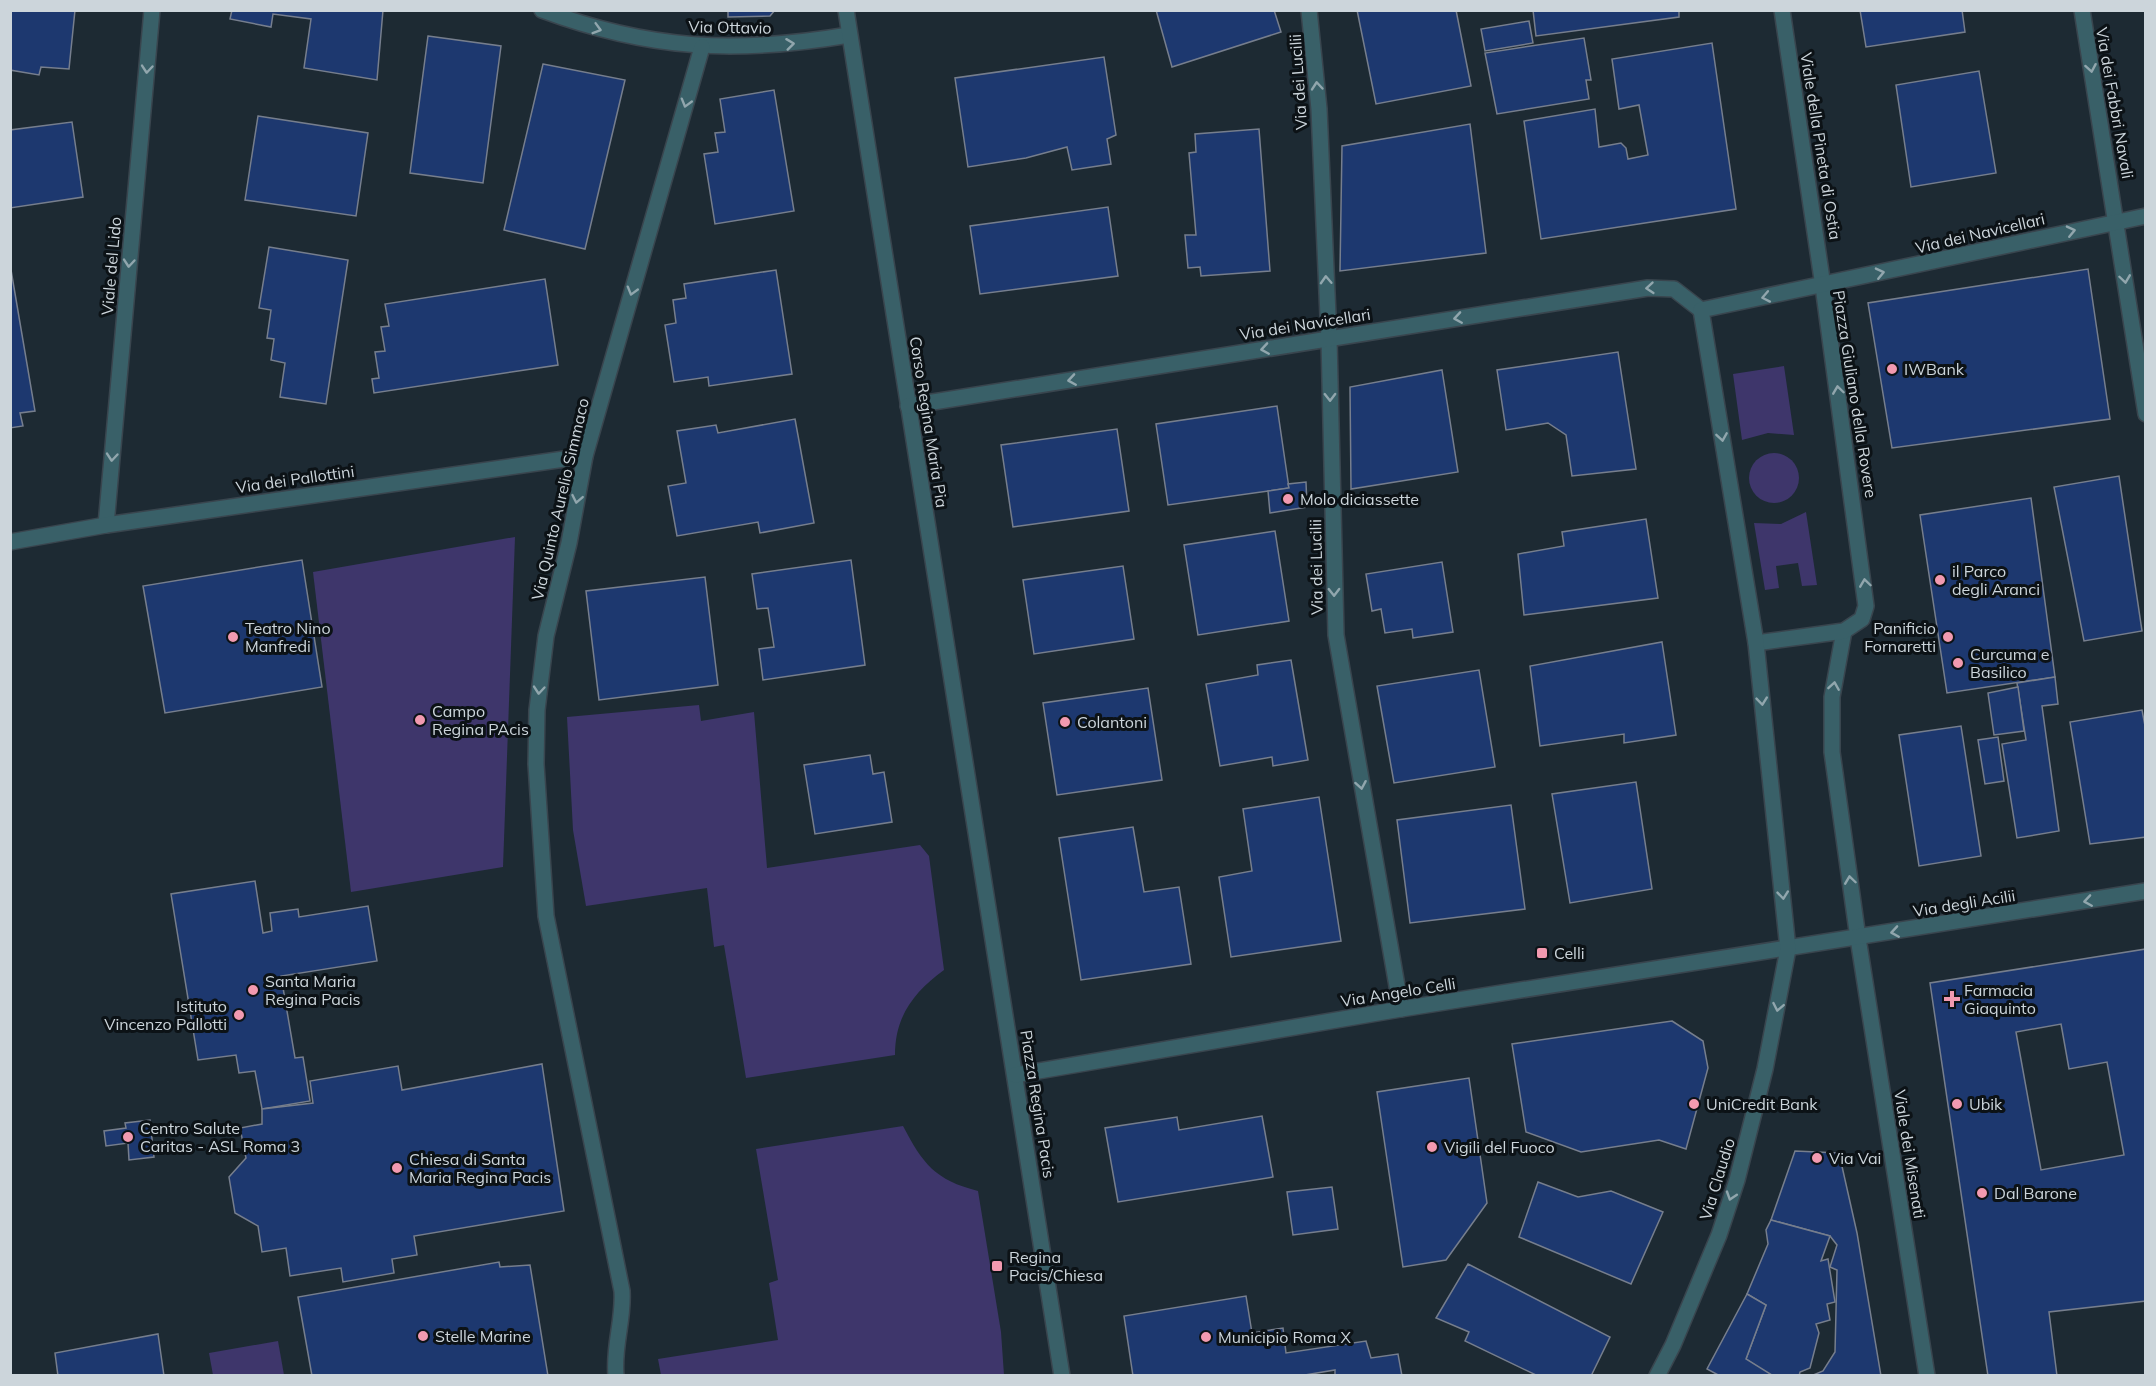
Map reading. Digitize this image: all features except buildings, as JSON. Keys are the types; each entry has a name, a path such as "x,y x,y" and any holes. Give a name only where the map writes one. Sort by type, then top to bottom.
{"street":[{"name":"Viale del Lido","path":"106,525 152,10"},
{"name":"Via Ottavio","path":"542,10 634,38 702,47 761,47 849,35"},
{"name":"Corso Regina Maria Pia","path":"846,10 978,839"},
{"name":"Via dei Lucilii","path":"1310,10 1318,109 1329,339 1338,653 1401,1009"},
{"name":"Viale della Pineta di Ostia","path":"1782,10 1823,286"},
{"name":"Via dei Fabbri Navali","path":"2082,10 2117,221 2145,414"},
{"name":"Via Quinto Aurelio Simmaco","path":"616,1376 615,1349 622,1309 622,1291 549,935 536,764 537,710 546,636 568,543 585,456 702,47"},
{"name":"Via dei Navicellari","path":"1823,286 2145,216"},
{"name":"Piazza Giuliano della Rovere","path":"1701,310 1823,286 1866,597 1862,619 1844,631"},
{"name":"Via dei Navicellari","path":"908,406 1648,288 1674,289 1701,310"},
{"path":"1701,310 1756,643 1788,949"},
{"name":"Via dei Pallottini","path":"10,543 106,525 585,456"},
{"path":"1756,643 1844,631 1832,697 1831,736 1858,938"},
{"name":"Piazza Regina Pacis","path":"978,839 1062,1376"},
{"name":"Via degli Acilii","path":"1788,949 2145,891"},
{"name":"Viale dei Misenati","path":"1858,938 1927,1376"},
{"name":"Via Angelo Celli","path":"1015,1075 1401,1009 1788,949"},
{"name":"Via Claudio","path":"1657,1376 1673,1345 1719,1235 1737,1180 1765,1069 1788,949"}],"shaded area":[{"path":"1784,366 1794,435 1768,433 1742,440 1733,374"},
{"path":"1774,453 1792,460 1799,478 1792,496 1774,503 1756,496 1749,478 1756,460"},
{"path":"1806,512 1817,585 1802,586 1798,563 1776,566 1779,588 1765,590 1754,523 1781,524"},
{"name":"Campo Regina PAcis","path":"515,537 503,867 351,892 313,572"},
{"path":"699,705 701,721 754,712 767,868 920,845 929,856 944,970 915,996 908,1006 898,1028 895,1055 746,1078 724,945 714,947 707,888 586,906 573,830 567,717"},
{"path":"903,1126 917,1151 932,1169 951,1182 978,1191 1001,1332 1004,1375 661,1375 658,1359 778,1340 769,1283 778,1280 756,1149"},
{"path":"278,1341 284,1375 213,1375 209,1353"}],"place":[{"name":"IWBank","path":"1892,369"},
{"name":"Molo diciassette","path":"1288,499"},
{"name":"il Parco degli Aranci","path":"1940,580"},
{"name":"Teatro Nino Manfredi","path":"233,637"},
{"name":"Panificio Fornaretti","path":"1948,637"},
{"name":"Curcuma e Basilico","path":"1958,663"},
{"name":"Campo Regina PAcis","path":"420,720"},
{"name":"Colantoni","path":"1065,722"},
{"name":"Celli","path":"1542,953"},
{"name":"Santa Maria Regina Pacis","path":"253,990"},
{"name":"Farmacia Giaquinto","path":"1952,999"},
{"name":"Istituto Vincenzo Pallotti","path":"239,1015"},
{"name":"UniCredit Bank","path":"1694,1104"},
{"name":"Ubik","path":"1957,1104"},
{"name":"Centro Salute Caritas - ASL Roma 3","path":"128,1137"},
{"name":"Vigili del Fuoco","path":"1432,1147"},
{"name":"Via Vai","path":"1817,1158"},
{"name":"Chiesa di Santa Maria Regina Pacis","path":"397,1168"},
{"name":"Dal Barone","path":"1982,1193"},
{"name":"Regina Pacis/Chiesa","path":"997,1266"},
{"name":"Stelle Marine","path":"423,1336"},
{"name":"Municipio Roma X","path":"1206,1337"}]}
